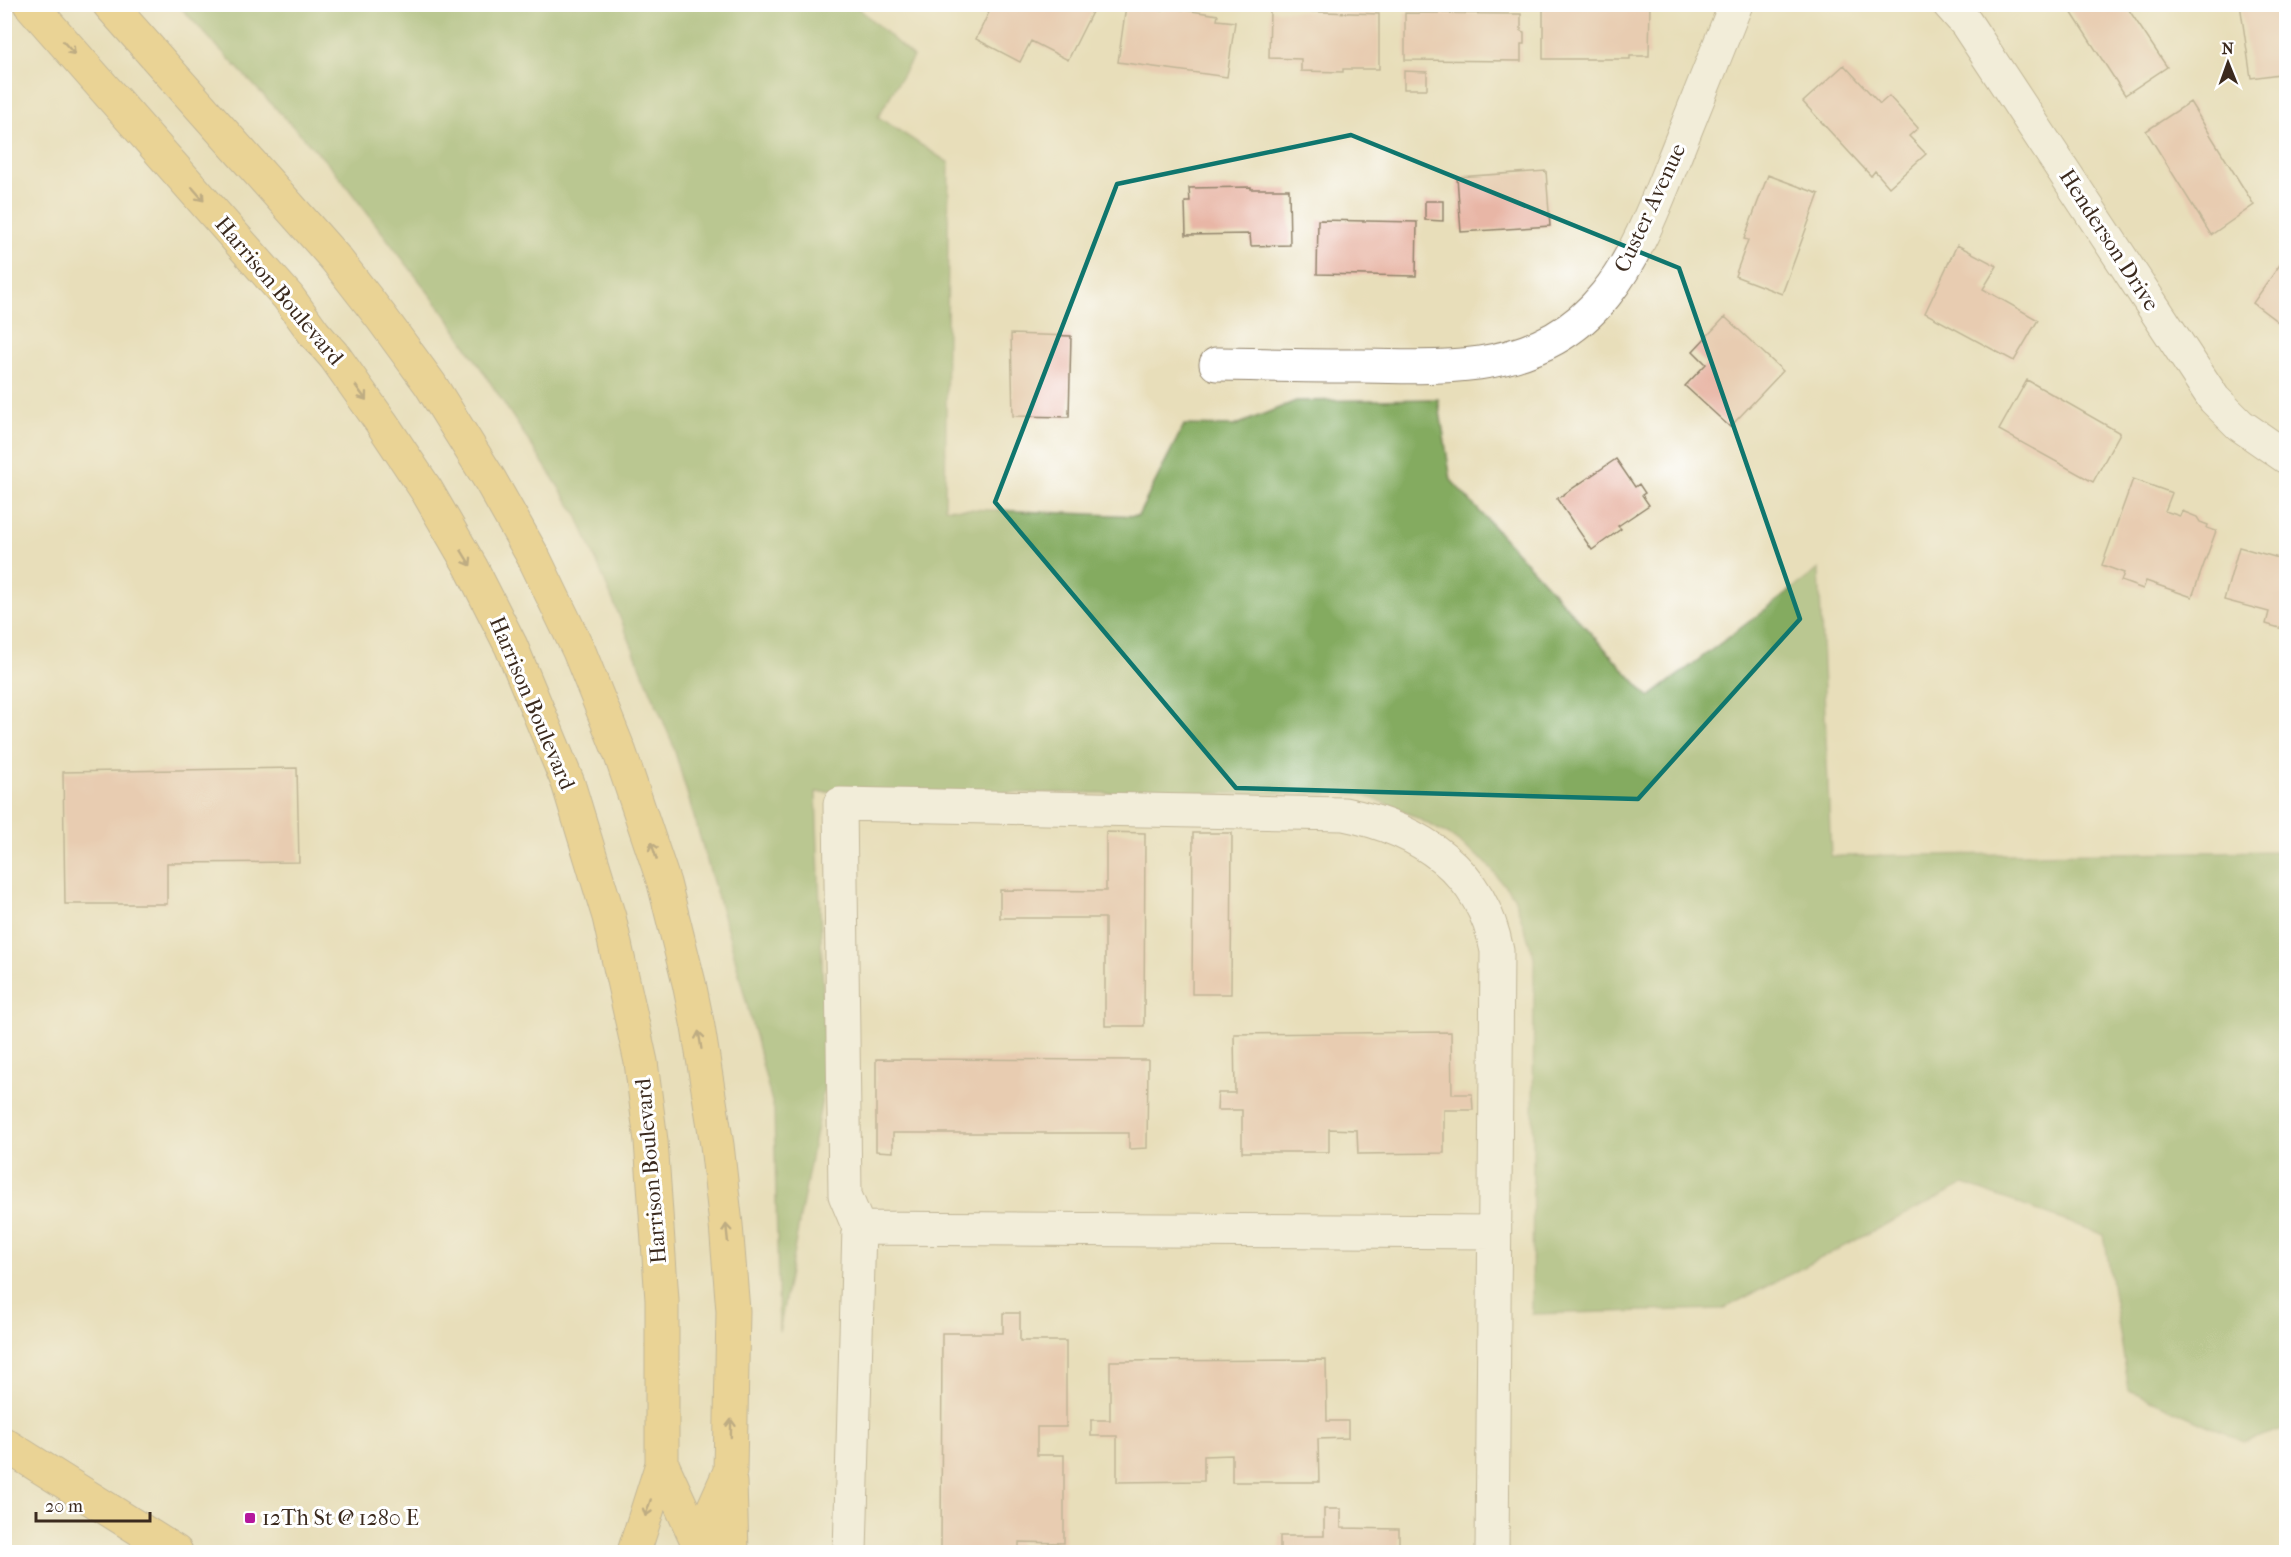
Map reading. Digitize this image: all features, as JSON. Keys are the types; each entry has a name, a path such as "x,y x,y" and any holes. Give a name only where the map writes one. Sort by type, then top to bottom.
{"main road":[{"name":"Harrison Boulevard","path":"30,4 273,280 335,357 381,422 441,516 471,567 528,684 568,783 594,865 622,974 641,1062 651,1141 662,1300 662,1464 698,1548"},
{"name":"Harrison Boulevard","path":"109,4 334,258 403,347 462,434 516,524 579,651 620,753 664,883 698,1027 717,1145 730,1268 733,1311 730,1471 698,1548"},
{"path":"4,1444 176,1552"},
{"path":"634,1552 662,1464"},
{"path":"730,1471 732,1552"}],"street":[{"name":"Custer Avenue","path":"1216,364 1431,367 1480,363 1524,352 1557,337 1586,316 1610,291 1629,262 1648,225 1736,4"},
{"name":"Henderson Drive","path":"1949,4 1966,23 2214,399 2240,425 2286,457"},
{"path":"850,1552 859,1228 845,1195 840,804 1344,814 1373,819 1418,840 1457,869 1472,887 1493,930 1497,951 1492,1552"},
{"path":"859,1228 1494,1232"}],"highlighted area":[{"path":"1351,135 1679,268 1800,619 1638,799 1236,788 995,502 1117,184"}],"green space":[{"path":"178,5 855,5 913,57 878,117 949,163 945,508 1138,516 1184,425 1234,426 1296,401 1438,399 1451,480 1649,697 1819,569 1831,856 2286,851 2286,1428 2244,1442 2129,1390 2104,1235 1964,1184 1723,1309 1532,1314 1534,957 1514,897 1485,862 1449,835 1398,808 1360,794 816,792 826,1077 779,1332 774,1110 731,943 672,742 577,515 448,318 334,170"}],"building":[{"path":"993,4 1096,4 1068,60 1031,41 1020,62 976,39"},
{"path":"1543,4 1650,4 1649,56 1630,56 1630,59 1543,59"},
{"path":"2066,4 2125,4 2167,67 2125,95"},
{"path":"2240,4 2286,4 2286,73 2251,78"},
{"path":"1126,6 1163,11 1164,7 1218,15 1217,20 1235,22 1227,77 1118,62"},
{"path":"1270,10 1379,14 1379,69 1343,69 1343,72 1301,71 1301,59 1269,58"},
{"path":"1405,13 1521,14 1524,44 1521,44 1521,61 1405,60"},
{"path":"1844,65 1880,104 1889,96 1918,128 1909,136 1926,154 1889,187 1875,171 1871,176 1803,102"},
{"path":"1404,71 1427,72 1427,89 1404,89"},
{"path":"2190,102 2254,205 2211,235 2146,131"},
{"path":"1546,171 1550,226 1461,232 1457,177"},
{"path":"1768,175 1819,194 1782,294 1735,276 1748,240 1744,239"},
{"path":"1251,187 1251,189 1289,189 1290,245 1251,246 1250,234 1186,235 1185,202 1190,202 1189,188"},
{"path":"1425,201 1443,201 1443,221 1425,220"},
{"path":"1318,220 1417,222 1416,276 1317,274"},
{"path":"1957,245 1997,266 1983,289 2038,320 2014,361 1925,313"},
{"path":"2286,256 2286,328 2253,303"},
{"path":"1725,317 1783,371 1730,427 1685,386 1706,364 1693,351"},
{"path":"1011,334 1071,336 1069,417 1013,416"},
{"path":"2027,380 2120,433 2093,482 1999,430"},
{"path":"1616,459 1635,487 1639,484 1645,493 1642,495 1649,505 1618,526 1621,529 1592,550 1557,499"},
{"path":"2133,479 2172,493 2165,511 2180,516 2182,511 2197,517 2200,522 2208,525 2207,528 2216,531 2192,597 2146,581 2143,589 2121,581 2124,573 2102,565"},
{"path":"2239,547 2286,560 2286,630 2266,624 2269,612 2224,600"},
{"path":"297,768 299,862 167,863 167,904 65,904 63,772"},
{"path":"1106,832 1145,833 1144,1026 1105,1026 1105,918 1000,918 1000,890 1106,891"},
{"path":"1193,833 1232,833 1231,994 1192,994"},
{"path":"1451,1032 1452,1094 1472,1094 1473,1110 1444,1110 1444,1153 1358,1154 1357,1130 1329,1129 1329,1152 1242,1152 1242,1110 1217,1110 1218,1093 1235,1093 1234,1034"},
{"path":"876,1059 1148,1060 1147,1148 1129,1149 1129,1133 893,1133 893,1152 876,1151"},
{"path":"1003,1313 1020,1313 1020,1341 1066,1341 1066,1427 1037,1427 1037,1455 1064,1455 1064,1543 1019,1542 1019,1552 941,1550 942,1333 1003,1333"},
{"path":"1326,1360 1327,1421 1348,1421 1348,1438 1318,1439 1319,1482 1232,1482 1232,1455 1204,1456 1204,1481 1117,1482 1117,1436 1091,1436 1091,1420 1110,1420 1110,1361"},
{"path":"1324,1509 1341,1509 1341,1528 1399,1529 1399,1552 1280,1552 1280,1536 1324,1536"}],"place":[{"name":"12Th St @ 1280 E","path":"250,1518"}]}
